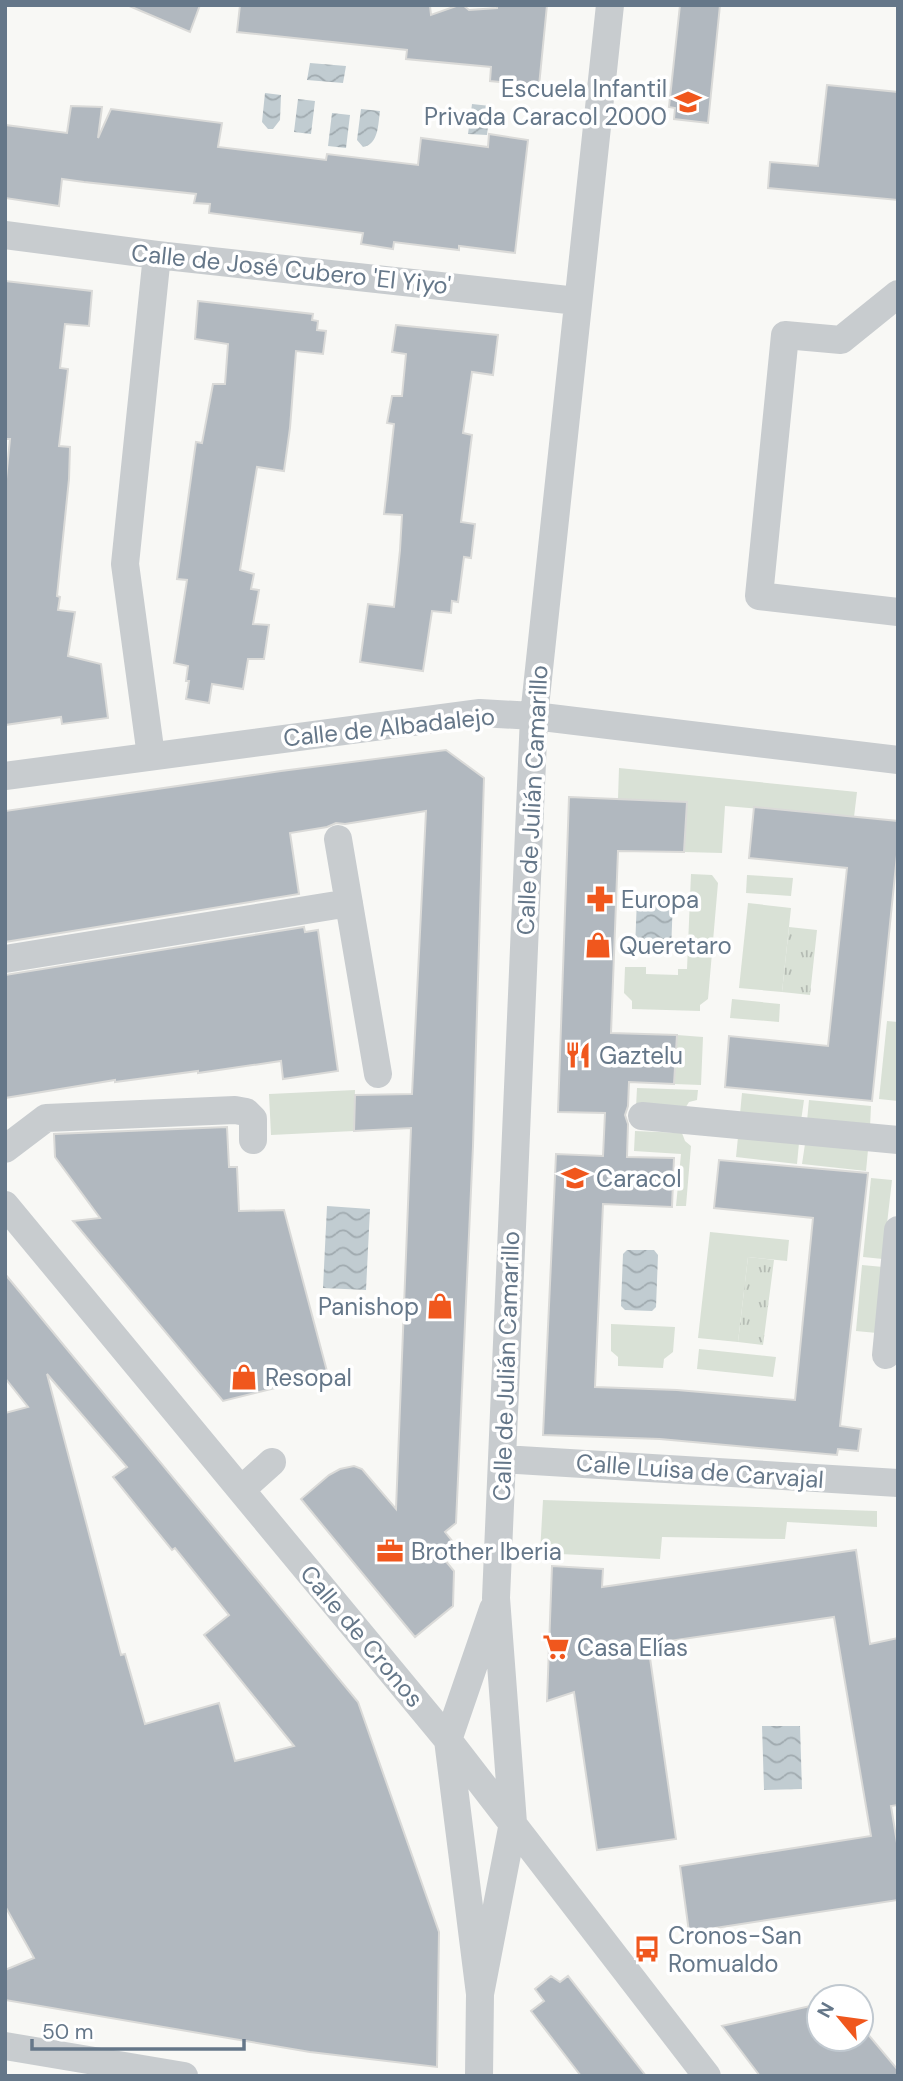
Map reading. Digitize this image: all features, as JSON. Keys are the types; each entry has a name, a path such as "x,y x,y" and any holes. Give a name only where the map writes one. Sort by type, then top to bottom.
{"street":[{"name":"Calle de Julián Camarillo","path":"480,1994 513,1823 496,1598 534,716 610,5"},
{"name":"Calle de José Cubero 'El Yiyo'","path":"5,235 157,255 577,300"},
{"path":"151,756 125,564 157,255"},
{"path":"898,294 842,340 785,335 759,596 898,612"},
{"name":"Calle de Albadalejo","path":"5,776 481,713 534,716 898,760"},
{"path":"338,839 378,1074"},
{"path":"5,959 349,904"},
{"path":"5,1149 46,1118 235,1110 246,1112 253,1119 253,1140"},
{"path":"642,1116 898,1140"},
{"name":"Calle de Cronos","path":"5,1205 448,1740 707,2076"},
{"path":"886,1354 898,1230"},
{"name":"Calle Luisa de Carvajal","path":"502,1459 898,1483"},
{"path":"241,1490 272,1462"},
{"name":"Calle de Julián Camarillo","path":"479,2076 480,1994 448,1740 496,1598"},
{"path":"5,2046 184,2076"}],"green space":[{"path":"619,768 857,792 854,817 725,806 722,853 684,852 686,803 618,799"},
{"path":"691,874 712,875 718,883 708,999 700,1005 700,1011 632,1009 632,1001 624,993 625,967 646,967 646,974 678,975 678,969 687,969"},
{"path":"747,875 793,878 791,896 746,893"},
{"path":"748,903 791,908 782,992 739,988"},
{"path":"789,927 817,930 810,995 782,992"},
{"path":"732,999 780,1004 779,1022 730,1018"},
{"path":"887,1021 898,1022 898,1101 879,1099"},
{"path":"677,1035 703,1037 701,1085 674,1084"},
{"path":"637,1088 698,1090 697,1100 689,1102 684,1110 636,1107"},
{"path":"355,1090 354,1131 271,1135 269,1094"},
{"path":"742,1093 804,1100 801,1121 740,1114"},
{"path":"809,1100 871,1106 870,1127 807,1121"},
{"path":"635,1131 682,1133 691,1146 686,1206 676,1206 681,1154 634,1151"},
{"path":"738,1137 799,1143 797,1164 736,1157"},
{"path":"805,1144 868,1150 866,1171 802,1164"},
{"path":"871,1178 892,1180 883,1259 863,1257"},
{"path":"710,1232 789,1240 787,1261 748,1257 738,1342 698,1338"},
{"path":"748,1257 774,1260 763,1345 738,1342"},
{"path":"862,1265 883,1267 877,1333 856,1331"},
{"path":"611,1324 675,1327 673,1352 664,1359 663,1368 618,1366 618,1357 611,1351"},
{"path":"699,1349 776,1357 773,1377 697,1369"},
{"path":"543,1500 877,1511 877,1527 787,1522 785,1539 662,1537 660,1559 540,1553"}],"water":[{"path":"310,63 346,66 343,83 307,80"},
{"path":"265,93 281,95 280,120 273,129 268,129 262,122"},
{"path":"298,99 315,101 311,134 294,132"},
{"path":"472,104 490,106 487,135 468,134"},
{"path":"361,109 380,111 375,138 363,147 357,140"},
{"path":"332,113 350,115 346,148 328,146"},
{"path":"642,894 669,894 673,899 671,951 666,955 639,954 635,949 637,898"},
{"path":"327,1206 370,1209 366,1290 323,1288"},
{"path":"627,1250 654,1250 658,1255 656,1307 652,1311 625,1310 621,1306 623,1254"},
{"path":"762,1726 800,1726 802,1789 764,1790"}],"building":[{"path":"127,5 200,5 190,32"},
{"path":"240,5 426,5 430,6 431,15 459,5 469,10 497,8 497,5 547,5 539,86 490,81 491,67 406,59 407,50 237,32"},
{"path":"680,5 720,5 708,123 674,119 675,108 669,107"},
{"path":"827,85 898,92 898,200 768,188 770,162 818,166"},
{"path":"71,106 102,107 98,138 111,109 222,123 218,147 326,160 327,154 418,165 421,138 488,147 489,134 528,140 515,253 394,242 393,249 361,244 363,233 209,213 210,204 194,203 196,194 62,179 59,206 5,198 5,125 67,133"},
{"path":"5,281 92,291 89,326 65,324 60,368 68,369 59,446 70,447 57,596 60,597 58,610 75,612 68,656 101,664 108,718 62,724 61,717 5,725 5,489 10,439 5,439"},
{"path":"198,301 313,314 312,320 318,321 317,330 326,331 323,354 296,351 284,471 257,467 240,570 254,574 251,589 259,590 253,624 269,625 264,659 248,659 243,689 212,684 209,703 186,699 188,666 174,663 187,580 177,579 196,442 202,443 213,384 225,384 228,344 195,339"},
{"path":"396,325 498,335 493,375 472,372 463,433 472,435 461,522 475,524 471,558 464,557 458,602 452,601 451,613 432,611 423,671 360,662 368,604 394,607 402,515 384,514 394,424 387,423 392,396 402,396 406,354 392,352"},
{"path":"446,750 484,778 473,1146 456,1523 445,1532 457,1547 444,1559 454,1571 453,1606 415,1637 301,1499 329,1475 354,1466 362,1469 396,1509 411,1128 354,1131 355,1095 412,1094 426,811 345,824 336,823 290,833 299,894 5,942 5,811"},
{"path":"569,797 687,802 684,852 618,851 611,1033 677,1035 674,1084 629,1082 625,1115 628,1124 627,1157 674,1158 672,1207 603,1204 595,1387 677,1390 795,1400 813,1218 714,1208 719,1160 868,1173 840,1426 861,1429 858,1451 838,1449 837,1455 660,1439 543,1435 556,1154 603,1156 605,1113 558,1112"},
{"path":"754,807 898,821 898,845 872,1101 725,1087 729,1036 828,1046 847,868 749,858"},
{"path":"304,927 305,932 318,930 338,1071 283,1079 281,1061 198,1073 115,1080 5,1098 5,975"},
{"path":"227,1127 229,1167 237,1167 239,1211 284,1210 328,1375 223,1401 73,1221 100,1218 55,1157 54,1134"},
{"path":"5,1274 358,1702 439,1932 437,2067 310,2052 5,2000 5,1970 34,1958 5,1906 5,1413 28,1407 5,1378","holes":["47,1374 127,1467 113,1477 229,1615 204,1635 294,1746 235,1761 219,1703 145,1724 125,1654 121,1655"]},
{"path":"856,1550 870,1644 898,1638 898,1805 891,1806 898,1849 898,1900 689,1932 680,1866 871,1836 834,1617 648,1644 676,1839 597,1850 574,1692 547,1701 552,1566 603,1569 602,1587"},
{"path":"551,1976 560,1982 568,1976 646,2076 581,2076 531,2011 544,2001 535,1989"},
{"path":"805,2007 805,2053 875,2053 875,2043 898,2070 898,2076 760,2076 722,2026"}],"place":[{"name":"Escuela Infantil Privada Caracol 2000","path":"688,102"},
{"name":"Europa","path":"600,899"},
{"name":"Queretaro","path":"598,945"},
{"name":"Gaztelu","path":"578,1055"},
{"name":"Caracol","path":"575,1178"},
{"name":"Panishop","path":"440,1306"},
{"name":"Resopal","path":"244,1377"},
{"name":"Brother Iberia","path":"390,1551"},
{"name":"Casa Elías","path":"556,1647"},
{"name":"Cronos-San Romualdo","path":"647,1949"}]}
